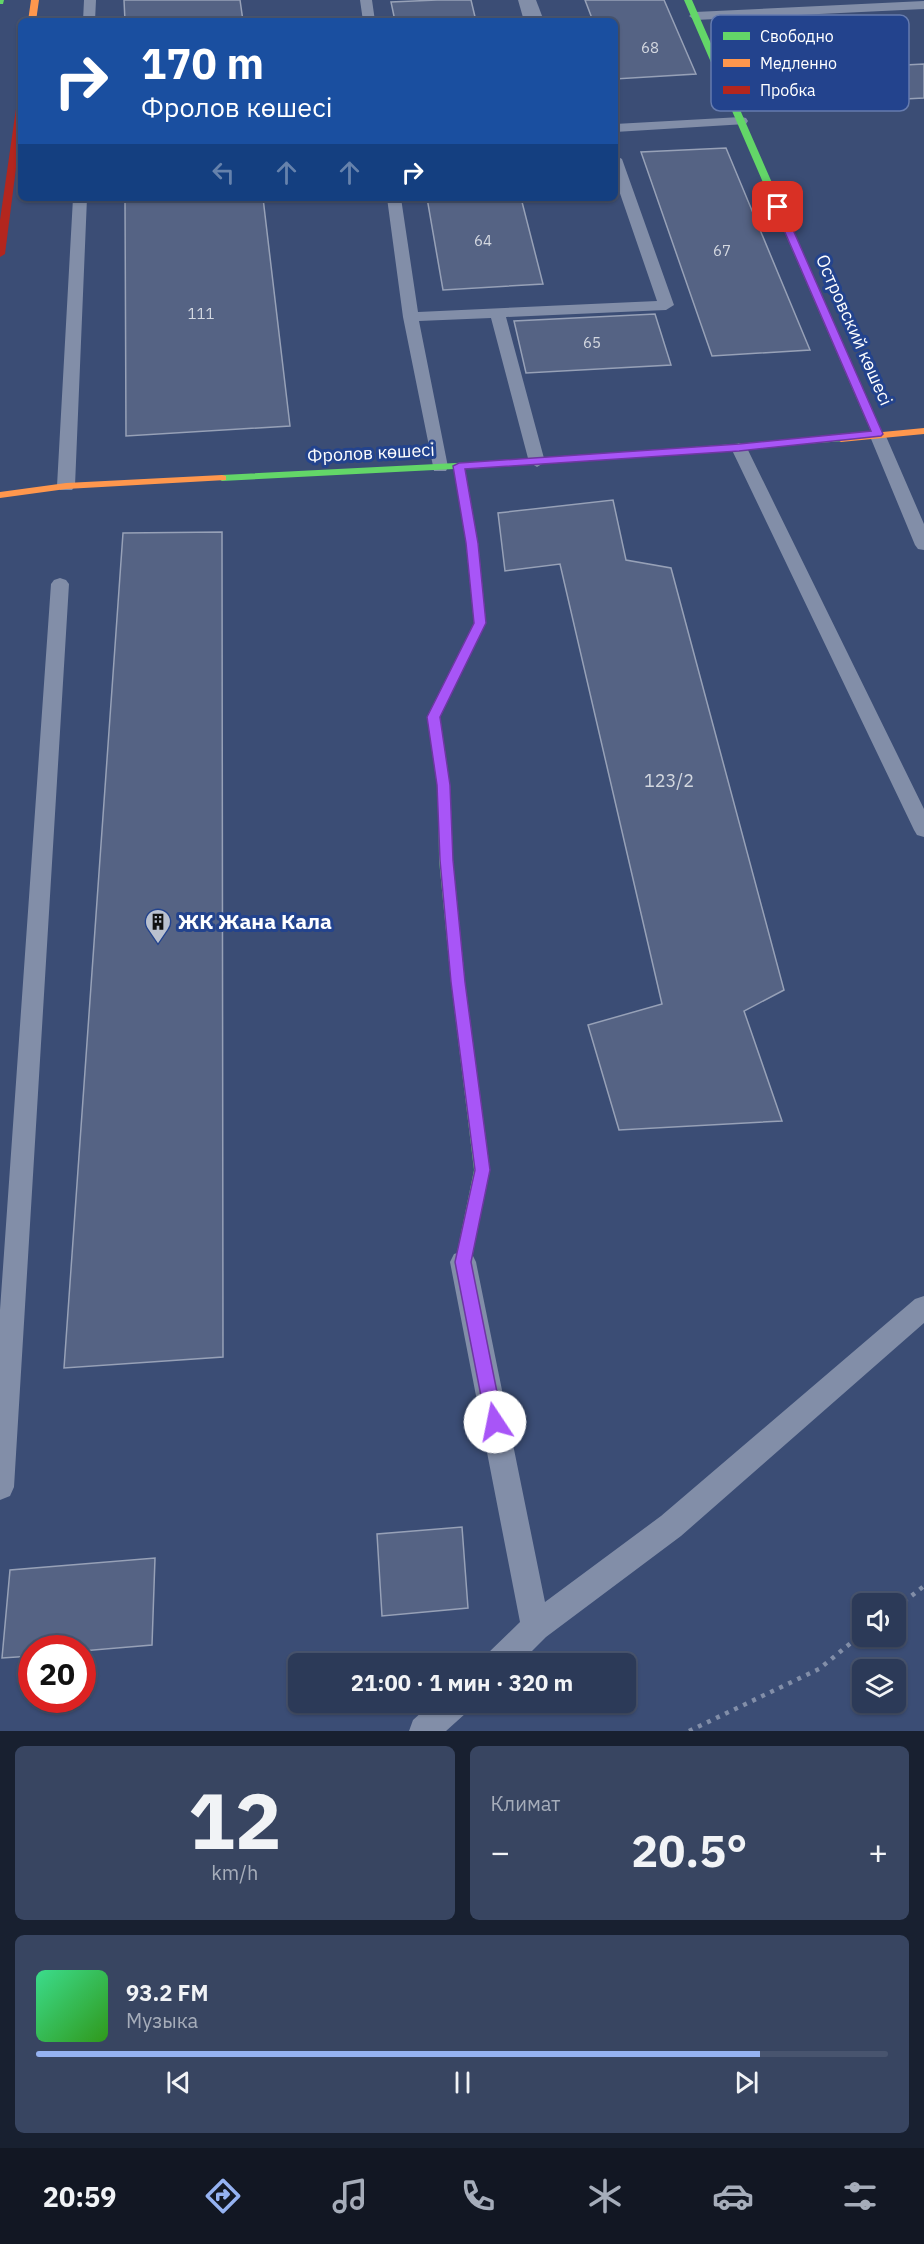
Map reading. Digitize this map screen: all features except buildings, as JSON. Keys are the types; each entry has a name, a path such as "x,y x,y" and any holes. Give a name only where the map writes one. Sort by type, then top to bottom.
{"street":[{"path":"32,18 35,0"},
{"path":"527,0 533,18"},
{"name":"Островский көшесі","path":"688,0 711,53"},
{"name":"Островский көшесі","path":"737,111 878,434"},
{"path":"0,254 18,119"},
{"name":"Фролов көшесі","path":"0,495 66,486 537,462 739,448 924,431"},
{"path":"459,466 472,543 480,623 434,717 444,785 446,860 458,982 482,1170 463,1262"}],"lane":[{"path":"89,18 90,0"},
{"path":"366,0 369,18"},
{"path":"716,15 924,5"},
{"path":"695,16 711,15"},
{"path":"618,128 741,121"},
{"path":"411,317 666,305 618,168"},
{"path":"66,486 80,201"},
{"path":"394,201 411,317 440,467"},
{"path":"498,314 537,462"},
{"name":"Островский көшесі","path":"878,434 924,545"},
{"path":"739,448 924,830"},
{"path":"0,1487 6,1324 60,584"},
{"path":"463,1262 536,1627"},
{"path":"509,1653 536,1627 670,1526 924,1307"},
{"path":"424,1731 443,1713"}],"path":[{"path":"906,1600 924,1586"},
{"path":"688,1731 819,1669 852,1642"}],"traffic: fast":[{"path":"688,0 711,53"},
{"path":"736,111 877,434"},
{"path":"222,478 537,462 841,439"},
{"path":"459,466 472,543 480,623 434,717 444,785 446,860 458,982 482,1170 463,1262"}],"traffic: slow":[{"path":"32,18 35,0"},
{"path":"841,439 924,431"},
{"path":"0,495 66,486 222,478"}],"traffic: jam":[{"path":"0,254 18,119"}],"place":[{"name":"ЖК Жана Кала","path":"158,945"}],"route":[{"path":"495,1422 463,1262 482,1170 458,982 446,860 444,785 434,717 480,623 472,543 459,466 739,448 878,434 778,207"}]}
